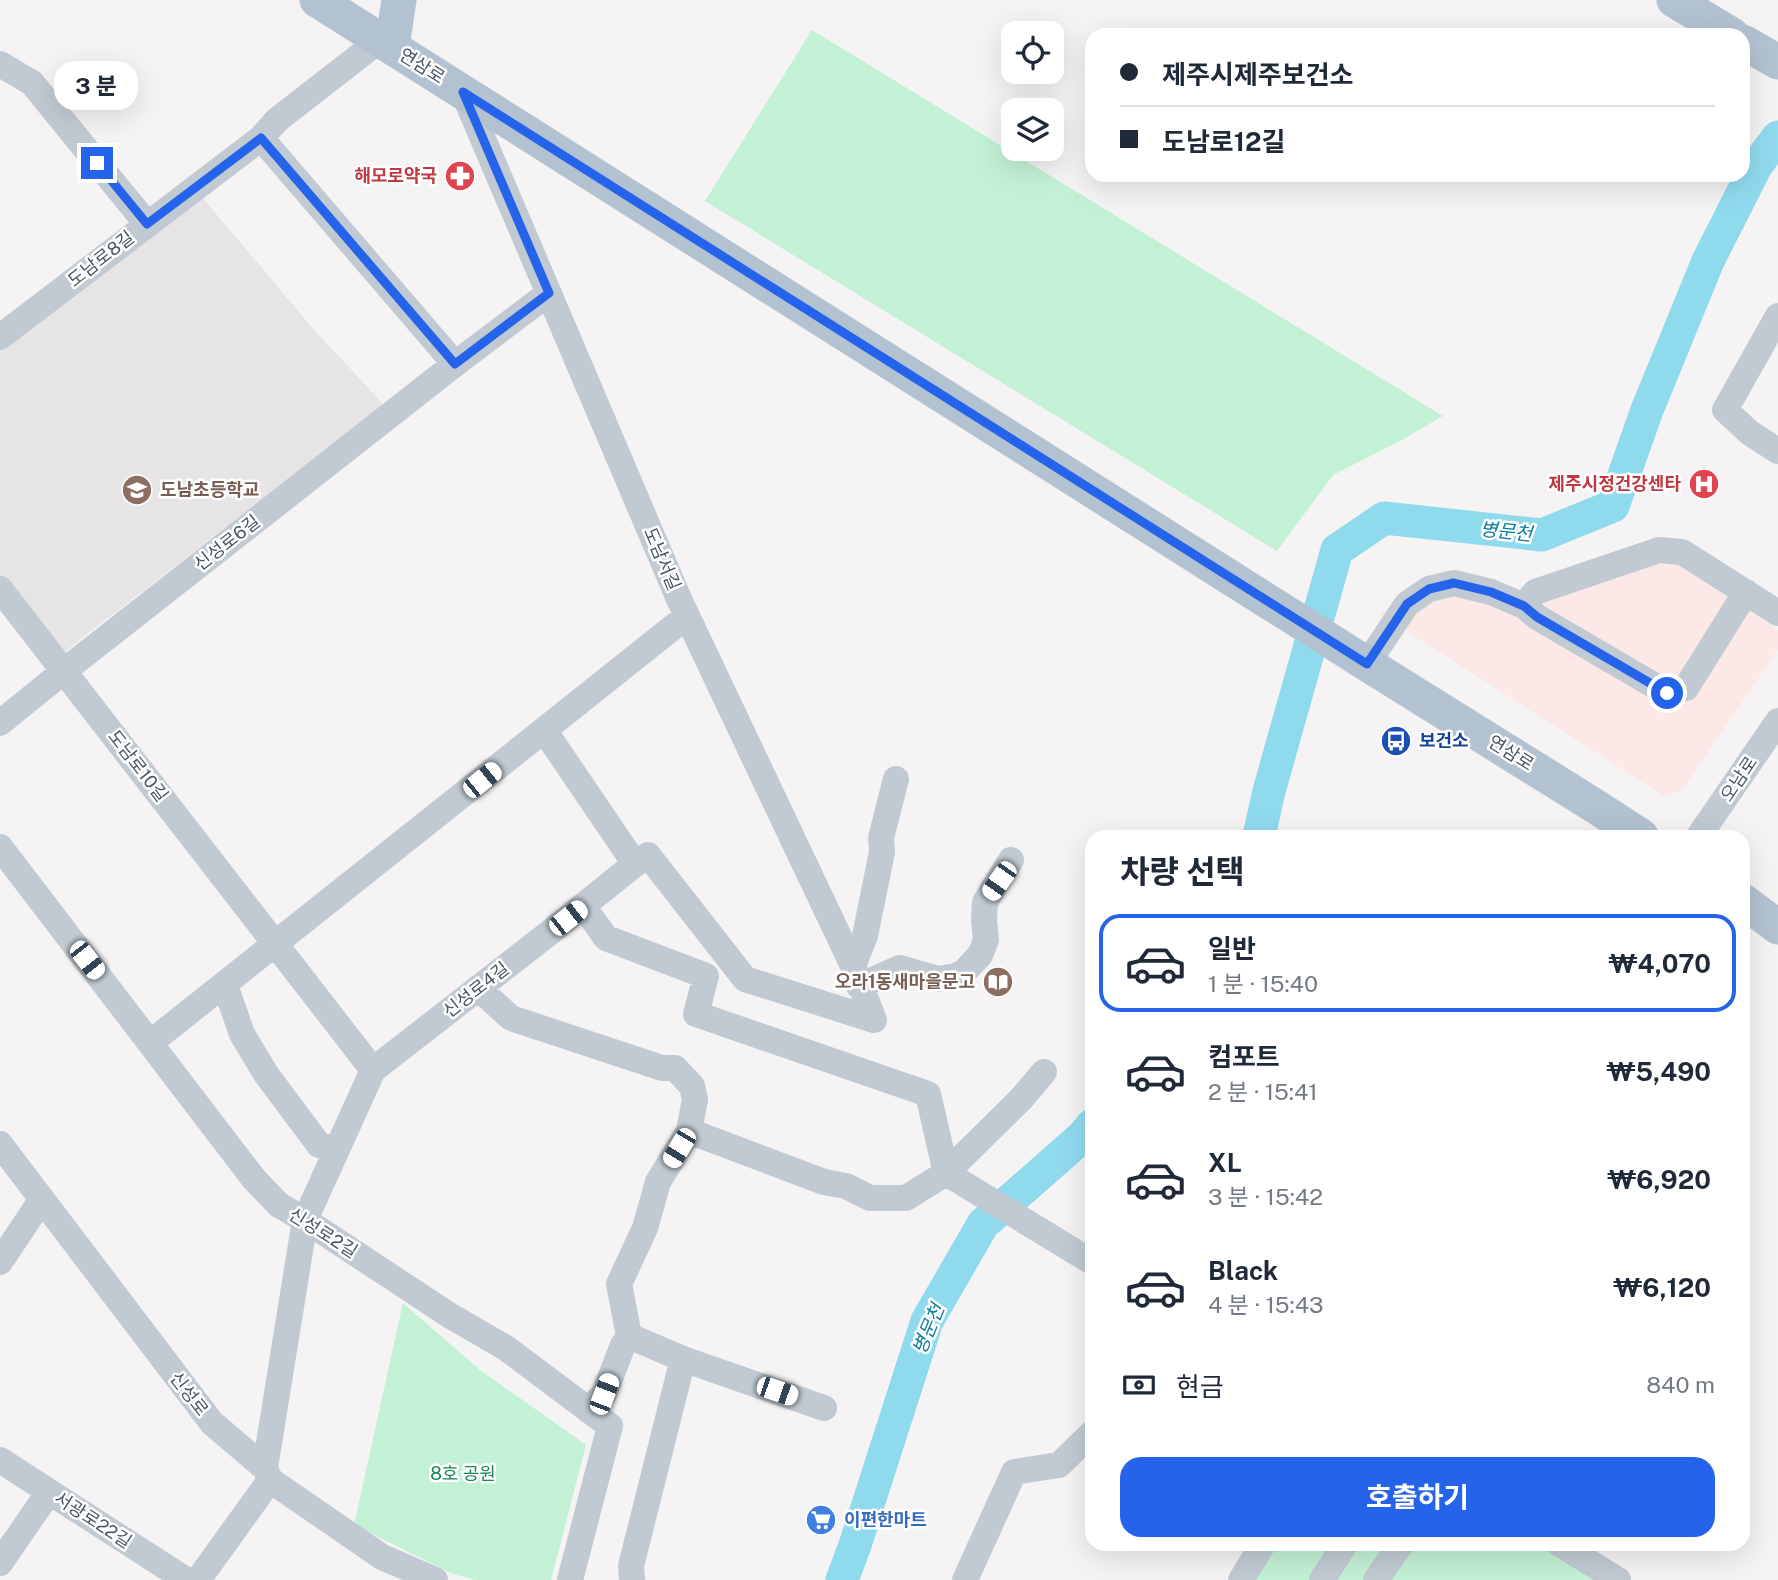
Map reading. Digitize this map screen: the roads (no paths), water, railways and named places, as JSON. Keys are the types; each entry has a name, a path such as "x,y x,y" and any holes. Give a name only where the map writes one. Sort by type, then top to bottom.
{"main road":[{"name":"연삼로","path":"317,0 1632,830"},
{"path":"386,43 399,0"},
{"path":"1674,0 1721,28"},
{"path":"1750,906 1778,927"}],"street":[{"name":"도남로8길","path":"3,329 261,138 277,120 386,43"},
{"path":"0,64 32,83 147,224"},
{"name":"도남서길","path":"463,92 687,616 856,976 874,1020 745,979 648,855 635,864"},
{"path":"261,138 455,364"},
{"name":"신성로6길","path":"0,723 549,293"},
{"path":"1778,316 1771,347 1725,410 1750,433 1778,451"},
{"path":"1524,606 1535,592 1659,550 1682,552 1778,612"},
{"path":"1355,657 1407,604 1429,589 1454,583 1491,592 1524,606 1537,617 1667,693 1686,688 1746,592"},
{"name":"도남로10길","path":"0,589 373,1070"},
{"path":"150,1043 687,616"},
{"name":"오남로","path":"1703,830 1778,722"},
{"path":"544,730 635,864"},
{"path":"896,779 881,838 882,852 856,976 900,968 938,979 964,972 980,955 986,940 985,902 1011,860"},
{"name":"신성로2길","path":"3,855 254,1179 279,1206 305,1220 449,1315 506,1348 610,1426 570,1580"},
{"name":"신성로4길","path":"268,1474 305,1220 373,1070 635,864"},
{"path":"583,906 606,938 706,976 696,1014 928,1094 946,1173 1085,1258"},
{"path":"225,985 242,1034 266,1074 319,1145 337,1150"},
{"path":"478,988 511,1018 662,1068 676,1069 692,1086 695,1099 689,1131 658,1182 645,1228 619,1284 629,1336 604,1394 588,1410"},
{"path":"689,1131 824,1182 846,1186 870,1198 906,1198 946,1173 1021,1099 1044,1072"},
{"name":"신성로","path":"0,1144 212,1423 268,1474 382,1557 435,1580"},
{"path":"1,1260 42,1199"},
{"path":"629,1336 683,1359 824,1408"},
{"path":"632,1580 631,1566 683,1359"},
{"path":"965,1580 1014,1472 1059,1465 1085,1440"},
{"name":"서광로22길","path":"0,1460 186,1580"},
{"path":"198,1580 268,1474"},
{"path":"0,1563 49,1492"},
{"path":"1241,1580 1259,1551"},
{"path":"1322,1580 1341,1551"},
{"path":"1376,1580 1396,1551"},
{"path":"1571,1551 1618,1580"}],"waterway":[{"name":"병문천","path":"1750,178 1778,137"},
{"name":"병문천","path":"1260,830 1337,550 1384,518 1542,535 1613,506 1647,410 1708,261 1748,182"},
{"name":"병문천","path":"842,1580 927,1321 983,1224 1085,1133"}],"place":[{"name":"해모로약국","path":"460,176"},
{"name":"제주시정건강센타","path":"1704,484"},
{"name":"도남초등학교","path":"137,490"},
{"name":"보건소","path":"1396,741"},
{"name":"오라1동새마을문고","path":"998,982"},
{"name":"이편한마트","path":"821,1520"}],"park label":[{"name":"8호 공원","path":"463,1474"}]}
